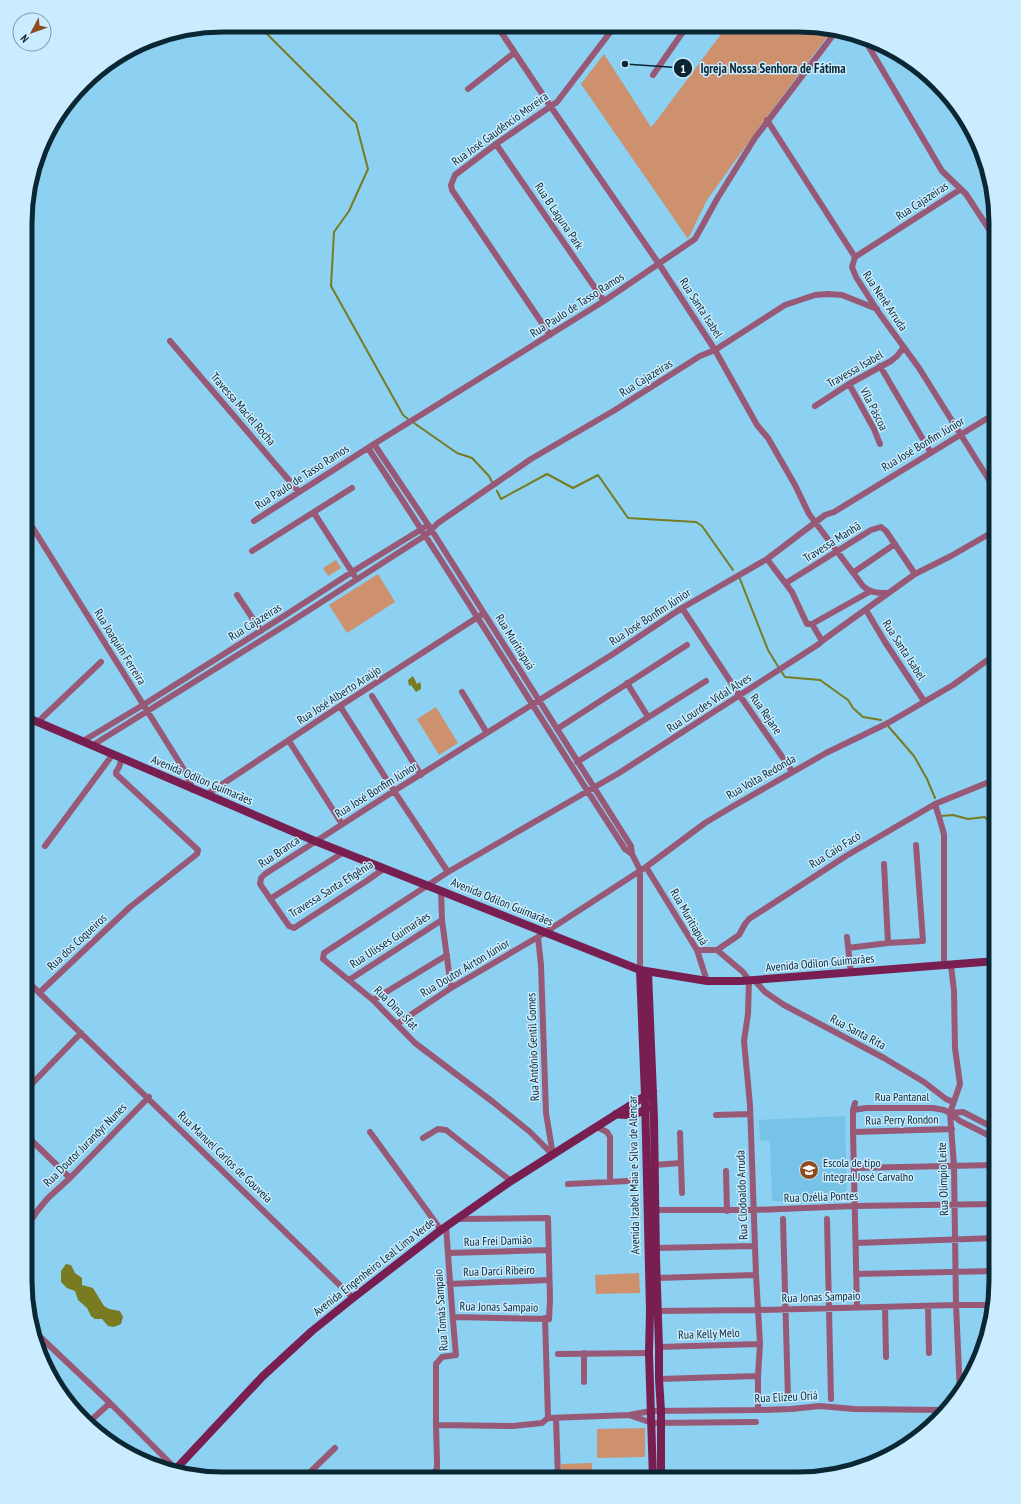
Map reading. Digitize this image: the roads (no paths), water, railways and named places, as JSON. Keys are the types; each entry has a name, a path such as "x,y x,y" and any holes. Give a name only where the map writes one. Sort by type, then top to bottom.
{"street":[{"name":"Rua Santa Isabel","path":"501,32 659,264 715,350 757,424 768,438 795,485 804,505 863,586 871,591"},
{"name":"Rua José Gaudêncio Moreira","path":"550,335 452,190 451,185 455,175 496,144 551,107 563,96 611,32"},
{"path":"652,75 683,32"},
{"name":"Rua Paulo de Tasso Ramos","path":"254,521 371,446 604,301 695,239 717,199 767,120 833,36"},
{"path":"868,46 939,167 946,176 961,189 977,209 989,229"},
{"path":"468,89 514,53"},
{"name":"Rua Nenê Arruda","path":"767,120 854,257 852,267 854,273 877,309 919,368 989,480"},
{"name":"Rua B Laguna Park","path":"496,144 604,301"},
{"name":"Rua Cajazeiras","path":"854,257 961,189"},
{"name":"Rua Cajazeiras","path":"93,745 358,580 426,535 430,528 531,460 615,410 700,356 715,350 776,310 815,295 828,294 842,295 877,309"},
{"name":"Travessa Maciel Rocha","path":"170,341 300,492"},
{"name":"Travessa Isabel","path":"815,406 849,384 895,359 904,347"},
{"path":"880,366 931,453"},
{"name":"Vila Páscoa","path":"849,384 874,429 880,444"},
{"name":"Rua José Bonfim Júnior","path":"316,841 613,654 682,608 767,559 825,515 834,512 989,417"},
{"name":"Rua Muritiapuá","path":"371,446 430,528 484,613 536,703 590,789 625,849 632,854 640,870"},
{"name":"Rua Muritiapuá","path":"371,446 478,618 536,703 557,729 577,762 590,789"},
{"path":"252,551 352,488"},
{"path":"314,513 358,580"},
{"name":"Rua Cajazeiras","path":"83,740 143,705 422,528 430,528"},
{"name":"Travessa Manhã","path":"786,583 876,528 883,528 915,574"},
{"name":"Rua Joaquim Ferreira","path":"32,531 186,773 193,790"},
{"name":"Rua Lourdes Vídal Alves","path":"428,885 590,789 619,774 819,644 915,574 951,556 989,534"},
{"path":"854,572 895,544"},
{"path":"767,559 786,583 796,599 796,602 807,624 812,624 871,591 887,593"},
{"path":"237,596 261,631"},
{"name":"Rua Rejane","path":"682,608 792,771"},
{"name":"Rua Santa Isabel","path":"866,610 924,701"},
{"name":"Rua José Alberto Araújo","path":"206,795 484,613"},
{"path":"812,624 822,641"},
{"path":"557,729 687,645"},
{"name":"Rua Volta Redonda","path":"542,935 646,866 705,824 792,771 888,722 953,685 989,660"},
{"path":"39,722 101,662"},
{"path":"577,762 706,681"},
{"path":"627,683 648,717"},
{"path":"462,692 487,733"},
{"path":"372,696 421,775"},
{"path":"340,706 448,872"},
{"name":"Avenida Odilon Guimarães","path":"32,719 83,740 193,790 316,841 441,890 542,935 644,971 707,981 752,980 989,962"},
{"path":"289,741 342,824"},
{"path":"45,846 113,754"},
{"name":"Rua dos Coqueiros","path":"39,992 130,907 198,852 198,850 116,774 122,758"},
{"name":"Rua Caio Facó","path":"717,950 739,935 745,924 750,919 846,856 935,804 989,782"},
{"name":"Rua Olímpio Leite","path":"935,804 944,835 948,965 954,991 955,1048 960,1084 950,1113 956,1204 956,1305 959,1382"},
{"name":"Rua Branca","path":"270,899 260,885 260,880 265,874 316,841"},
{"path":"848,948 888,943 923,941 916,845"},
{"path":"270,899 344,852"},
{"path":"884,864 888,943"},
{"name":"Rua Muritiapuá","path":"646,866 697,950 707,981"},
{"name":"Travessa Santa Efigênia","path":"270,899 289,926 291,928 297,927 385,868"},
{"name":"Avenida Izabel Maia e Silva de Alencar","path":"640,870 644,1010 653,1091 654,1165 651,1210 656,1248 652,1259 656,1278 649,1353 651,1411 661,1472"},
{"name":"Rua Dina Sfat","path":"428,885 324,953 323,959 374,1000 415,1043 494,1102 530,1132 553,1155"},
{"path":"441,890 442,920 451,988"},
{"name":"Rua Ulisses Guimarães","path":"349,980 442,920"},
{"name":"Rua Doutor Airton Júnior","path":"397,1024 451,988 542,935"},
{"name":"Rua Antônio Gentil Gomes","path":"542,935 541,965 546,1113 553,1155"},
{"path":"847,937 851,973"},
{"path":"697,950 717,950"},
{"name":"Rua Muritiapuá","path":"717,950 752,980"},
{"path":"374,1000 446,954"},
{"name":"Rua Santa Rita","path":"752,980 765,992 784,1005 884,1058 924,1082 946,1099 954,1102"},
{"name":"Rua Clodoaldo Arruda","path":"752,980 744,1041 750,1105 756,1276 759,1310 760,1344 758,1410"},
{"name":"Rua Manuel Carlos de Gouveia","path":"32,985 149,1097 353,1298"},
{"path":"32,1084 81,1033"},
{"name":"Avenida Izabel Maia e Silva de Alencar","path":"647,1042 645,1109 651,1210 653,1311 660,1347 658,1379 661,1423 654,1472"},
{"name":"Avenida Engenheiro Leal Lima Verde","path":"180,1467 263,1376 320,1325 353,1298 444,1228 511,1181 653,1091"},
{"name":"Rua Doutor Jurandyr Nunes","path":"32,1219 48,1198 70,1178 149,1097"},
{"path":"616,1114 632,1115 645,1109 653,1103"},
{"path":"855,1103 853,1110 853,1132 857,1307"},
{"name":"Rua Pantanal","path":"853,1110 866,1108 933,1108 950,1113"},
{"path":"950,1113 962,1112 989,1126"},
{"path":"950,1113 960,1121 989,1136"},
{"path":"716,1115 750,1114"},
{"path":"597,1126 607,1132 610,1137 610,1181"},
{"path":"423,1138 438,1129 446,1130 511,1181"},
{"name":"Rua Perry Rondon","path":"853,1132 952,1129"},
{"path":"370,1132 444,1228"},
{"path":"680,1133 682,1193"},
{"path":"32,1141 70,1178"},
{"path":"654,1165 681,1163"},
{"path":"854,1168 989,1165"},
{"path":"726,1171 727,1210"},
{"path":"568,1184 628,1181"},
{"name":"Rua Ozélia Pontes","path":"651,1210 754,1210 855,1206 989,1204"},
{"path":"457,1219 548,1218 550,1280 549,1319 545,1318 548,1418"},
{"path":"827,1218 831,1399"},
{"path":"783,1219 788,1399"},
{"name":"Rua Tomás Sampaio","path":"436,1426 436,1364 442,1357 456,1356 449,1284 448,1253 444,1228"},
{"path":"856,1243 989,1238"},
{"path":"656,1248 755,1246"},
{"name":"Rua Frei Damião","path":"448,1253 549,1250"},
{"path":"856,1274 989,1271"},
{"path":"656,1278 756,1276"},
{"name":"Rua Darci Ribeiro","path":"449,1284 550,1280"},
{"name":"Rua Jonas Sampaio","path":"653,1311 987,1305"},
{"path":"928,1306 929,1353"},
{"path":"885,1307 886,1357"},
{"name":"Rua Jonas Sampaio","path":"453,1317 545,1318"},
{"path":"42,1343 110,1404 169,1464"},
{"name":"Rua Kelly Melo","path":"660,1347 760,1344"},
{"path":"584,1353 584,1382"},
{"path":"558,1354 649,1353"},
{"path":"658,1379 758,1376"},
{"path":"92,1420 110,1404"},
{"name":"Rua Elizeu Oriá","path":"436,1426 512,1426 542,1423 548,1418 629,1415 651,1411 758,1410 820,1406 854,1409 939,1410"},
{"path":"723,1410 724,1422"},
{"name":"Rua Elizeu Oriá","path":"629,1415 652,1423 756,1422"},
{"path":"556,1418 558,1472"},
{"path":"435,1472 437,1468 436,1426"},
{"path":"310,1472 335,1448"}],"waterway":[{"path":"265,32 356,123 368,169 349,211 334,232 331,286 403,415 408,419"},
{"path":"414,423 457,453 472,458 489,476 492,482"},
{"path":"497,491 501,499 547,474 573,488 598,475 628,518 696,522 702,526 733,570"},
{"path":"740,579 768,650 779,668"},
{"path":"781,671 785,677 820,680 848,700 853,708 863,717 881,720"},
{"path":"888,726 914,756 927,779 935,798"},
{"path":"941,816 953,815 968,819 985,817 989,822"}],"place":[{"name":"Igreja Nossa Senhora de Fátima","path":"625,64"},
{"name":"Escola de tipo integral José Carvalho","path":"809,1170"}]}
